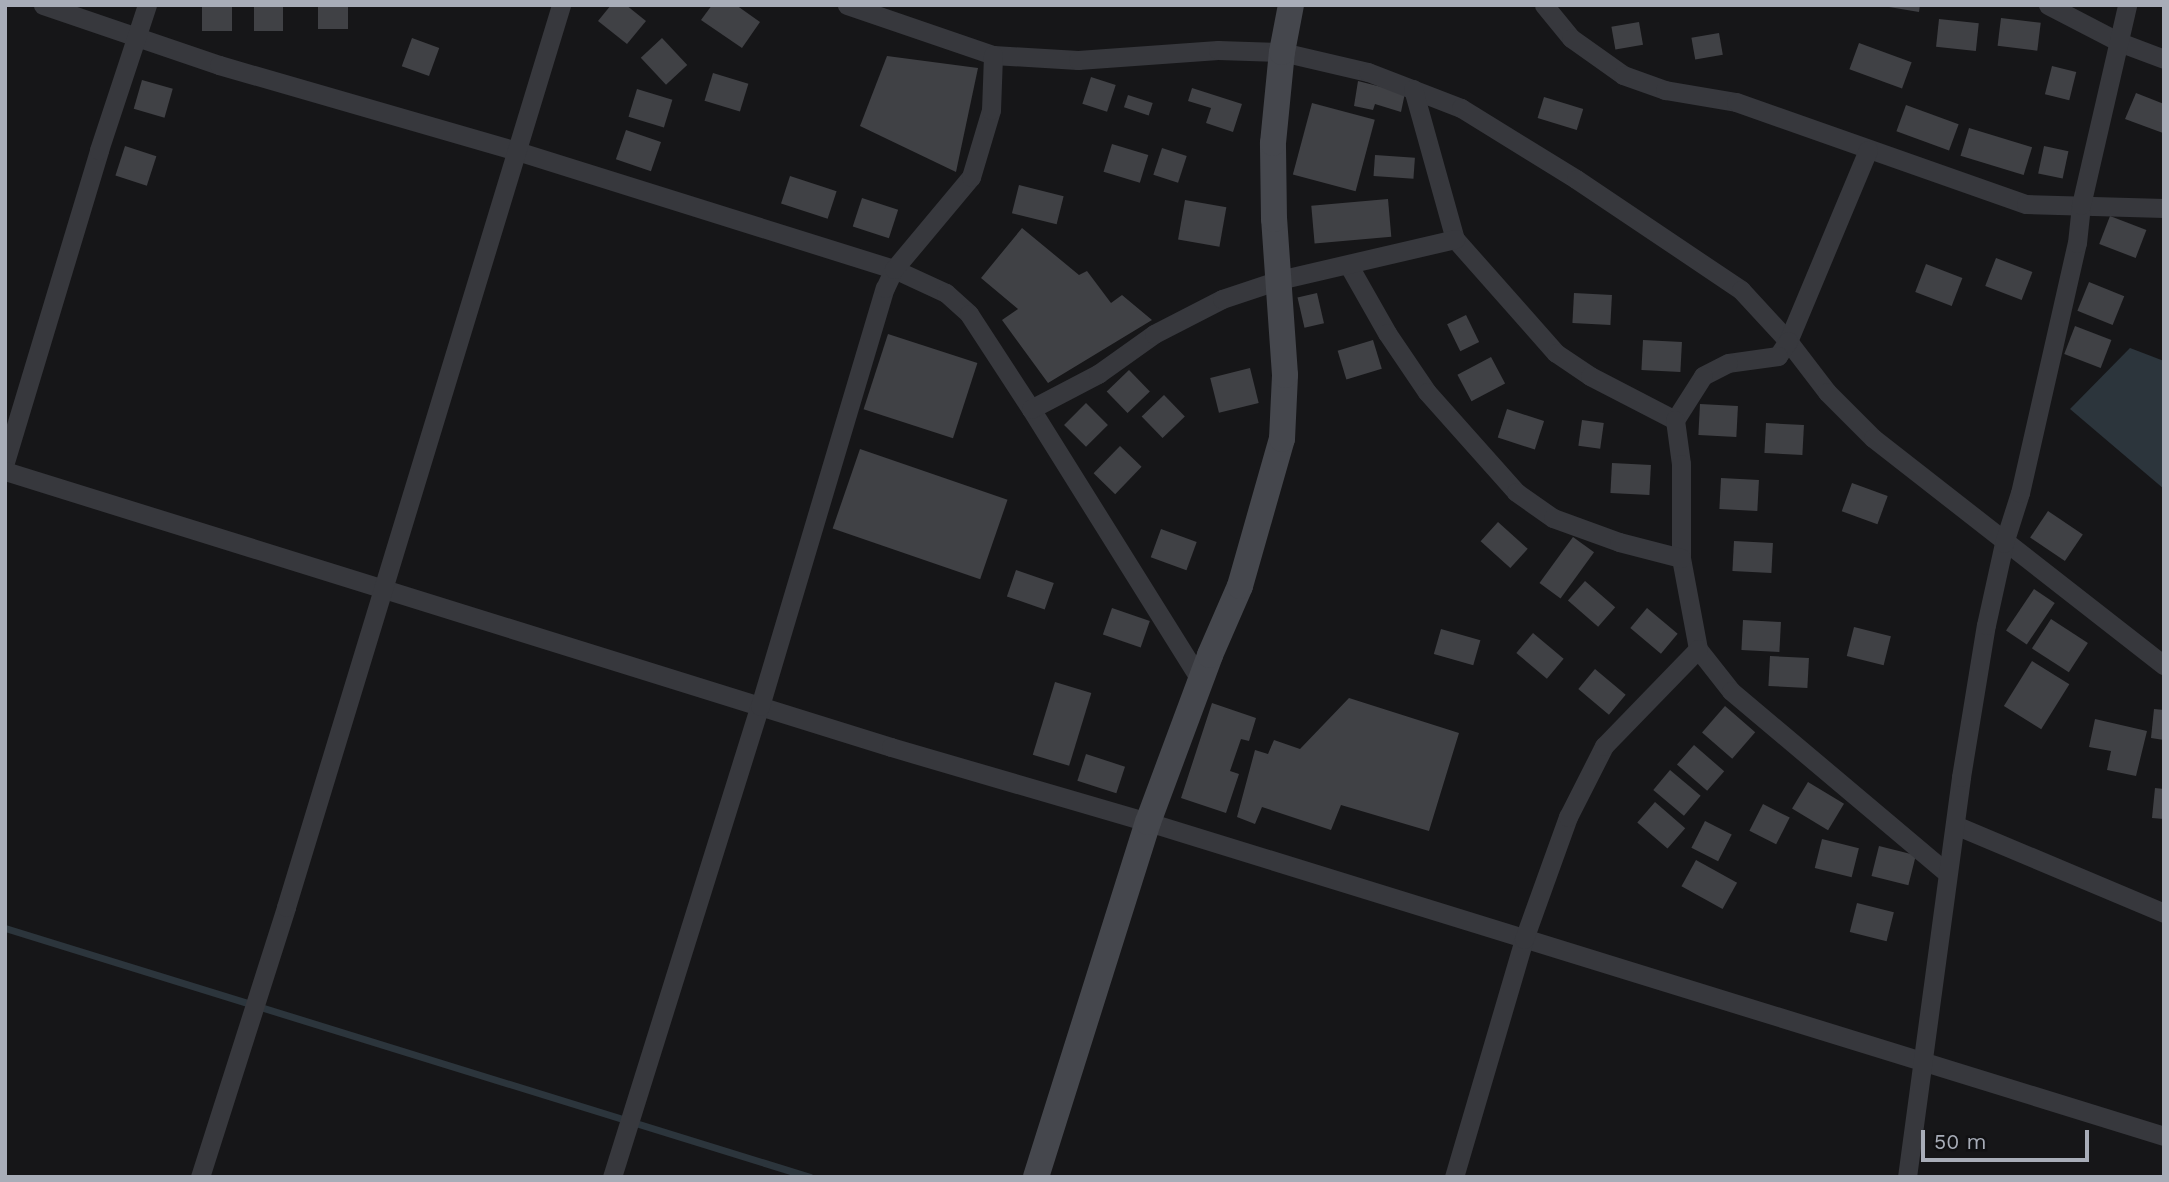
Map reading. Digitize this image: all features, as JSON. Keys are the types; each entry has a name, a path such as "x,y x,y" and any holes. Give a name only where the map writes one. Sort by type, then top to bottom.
{"street":[{"path":"43,5 219,65 517,151 894,269 946,293 968,314 1031,409 1201,681"},
{"path":"5,462 147,5"},
{"path":"200,1177 286,907 561,5"},
{"path":"847,5 895,13 993,55 1078,60 1218,50 1282,52 1368,72 1461,108 1576,179 1741,290 1788,341 1827,392 1873,438 2004,543 2164,665"},
{"path":"1036,1177 1148,822 1240,586 1272,485 1282,439 1285,376 1273,144 1282,52 1291,5"},
{"path":"1544,5 1571,38 1623,75 1665,90 1736,102 2026,205 2164,208"},
{"path":"2048,5 2119,42 2164,59"},
{"path":"1907,1177 1974,690 2004,543 2020,493 2077,243 2081,205 2127,5"},
{"path":"612,1177 760,705 885,288 894,269 971,177 991,110 993,55"},
{"path":"1413,89 1455,239 1556,353 1590,376 1675,421"},
{"path":"1868,150 1788,341 1778,356 1728,363 1703,376 1675,421 1681,464 1681,558 1698,649 1731,691 1947,873"},
{"path":"1031,409 1098,374 1154,334 1222,299 1279,280 1349,266 1455,239"},
{"path":"1349,266 1387,333 1427,392 1516,492 1553,518 1619,542 1681,558"},
{"path":"5,471 2164,1136"},
{"path":"1454,1177 1524,939 1567,817 1604,746 1698,649"},
{"path":"1955,825 2164,913"}],"shaded area":[{"path":"2130,348 2164,361 2164,489 2070,409"}],"building":[{"path":"202,5 232,5 232,31 202,31"},
{"path":"254,5 283,5 283,31 254,31"},
{"path":"318,5 348,5 348,29 318,29"},
{"path":"611,5 626,5 646,21 627,44 598,21"},
{"path":"712,5 736,5 760,22 742,48 701,20"},
{"path":"1877,5 1920,5 1919,12"},
{"path":"2001,18 2041,23 2037,51 1998,46"},
{"path":"1939,19 1979,23 1976,51 1936,47"},
{"path":"1639,22 1643,45 1615,50 1611,27"},
{"path":"1719,33 1723,55 1695,60 1691,38"},
{"path":"412,38 439,48 429,76 402,66"},
{"path":"662,38 687,65 666,85 641,58"},
{"path":"1859,43 1912,62 1902,88 1849,69"},
{"path":"887,56 978,68 956,172 860,126"},
{"path":"2052,66 2076,72 2069,100 2045,94"},
{"path":"713,73 748,84 740,112 705,101"},
{"path":"1091,77 1116,85 1107,112 1082,104"},
{"path":"142,80 173,89 164,118 134,109"},
{"path":"1358,81 1405,93 1401,112 1375,104 1373,110 1354,106"},
{"path":"1192,88 1242,104 1233,132 1206,123 1211,108 1188,101"},
{"path":"637,89 672,100 664,128 629,117"},
{"path":"2136,93 2164,104 2163,133 2125,119"},
{"path":"1128,95 1153,103 1149,115 1124,107"},
{"path":"1544,97 1583,109 1577,130 1538,118"},
{"path":"1312,103 1375,120 1356,191 1293,174"},
{"path":"1906,105 1959,124 1949,150 1896,131"},
{"path":"1969,128 2032,147 2024,175 1961,156"},
{"path":"626,130 661,142 651,171 616,159"},
{"path":"1112,144 1148,155 1140,183 1104,172"},
{"path":"125,146 156,156 147,186 115,175"},
{"path":"2044,146 2068,151 2063,179 2038,173"},
{"path":"1162,148 1187,156 1178,183 1153,175"},
{"path":"1375,155 1415,158 1413,179 1374,176"},
{"path":"790,176 837,191 828,219 781,204"},
{"path":"1019,185 1064,196 1057,224 1012,213"},
{"path":"862,198 898,210 889,238 853,227"},
{"path":"1388,199 1391,237 1315,244 1311,206"},
{"path":"1185,200 1226,207 1219,247 1178,239"},
{"path":"2110,216 2146,230 2136,258 2099,244"},
{"path":"1022,228 1079,275 1087,271 1111,303 1122,295 1152,320 1048,383 1002,320 1018,309 981,278"},
{"path":"1996,258 2032,272 2022,300 1985,286"},
{"path":"1926,264 1962,278 1952,306 1915,292"},
{"path":"2089,282 2124,296 2113,325 2077,311"},
{"path":"1317,293 1324,323 1304,328 1298,297"},
{"path":"1574,293 1612,295 1610,325 1572,323"},
{"path":"1466,315 1479,342 1460,351 1447,324"},
{"path":"2075,326 2111,340 2101,368 2064,354"},
{"path":"888,334 977,363 953,438 864,409"},
{"path":"1373,340 1382,369 1346,380 1338,351"},
{"path":"1643,340 1682,342 1680,372 1641,370"},
{"path":"1491,357 1505,383 1472,401 1457,375"},
{"path":"1250,368 1259,403 1219,413 1210,378"},
{"path":"1129,370 1150,392 1128,413 1107,392"},
{"path":"1164,395 1185,417 1163,438 1142,417"},
{"path":"1086,403 1108,425 1086,447 1064,425"},
{"path":"1700,404 1738,406 1736,437 1698,435"},
{"path":"1507,409 1544,421 1535,450 1498,438"},
{"path":"1582,420 1604,423 1600,449 1578,446"},
{"path":"1766,423 1804,425 1802,455 1764,453"},
{"path":"1120,446 1142,467 1115,494 1094,473"},
{"path":"860,449 1008,500 980,579 833,528"},
{"path":"1612,463 1651,465 1649,495 1610,493"},
{"path":"1721,478 1759,480 1757,511 1719,509"},
{"path":"1852,483 1888,496 1877,524 1842,511"},
{"path":"2048,511 2083,534 2065,561 2030,538"},
{"path":"1498,522 1528,549 1510,568 1481,541"},
{"path":"1161,529 1197,542 1186,570 1151,557"},
{"path":"1573,537 1594,552 1561,598 1539,583"},
{"path":"1734,541 1773,543 1771,573 1732,571"},
{"path":"1016,570 1054,583 1045,609 1007,596"},
{"path":"1585,581 1615,607 1598,627 1568,601"},
{"path":"2034,589 2055,603 2027,644 2006,630"},
{"path":"1112,608 1150,621 1141,647 1103,634"},
{"path":"1647,608 1678,634 1661,654 1630,628"},
{"path":"2051,619 2088,643 2069,672 2032,648"},
{"path":"1743,620 1781,622 1779,652 1741,650"},
{"path":"1854,627 1891,636 1884,665 1847,656"},
{"path":"1441,629 1480,640 1473,665 1434,654"},
{"path":"1533,633 1564,659 1547,679 1516,653"},
{"path":"1770,656 1809,658 1807,688 1768,686"},
{"path":"2032,661 2069,684 2041,729 2004,706"},
{"path":"1595,669 1626,695 1609,715 1578,689"},
{"path":"1055,682 1091,693 1069,766 1033,755"},
{"path":"1349,698 1459,733 1429,831 1341,805 1331,830 1262,807 1255,824 1237,817 1255,750 1268,754 1274,740 1300,749"},
{"path":"1212,703 1256,718 1249,741 1241,739 1230,771 1239,774 1226,813 1181,798"},
{"path":"1725,706 1755,732 1732,759 1702,732"},
{"path":"2154,709 2164,710 2164,740 2151,738"},
{"path":"2095,719 2147,731 2136,776 2107,770 2111,751 2089,747"},
{"path":"1694,745 1724,771 1707,791 1677,765"},
{"path":"1086,754 1125,767 1116,793 1077,781"},
{"path":"1670,770 1701,796 1684,816 1653,790"},
{"path":"1808,782 1844,804 1828,830 1792,809"},
{"path":"2155,788 2164,789 2164,819 2152,818"},
{"path":"1655,802 1685,828 1667,849 1637,822"},
{"path":"1763,804 1790,818 1776,844 1749,831"},
{"path":"1705,821 1732,835 1718,861 1691,848"},
{"path":"1822,839 1859,848 1852,877 1815,868"},
{"path":"1879,846 1916,855 1908,885 1872,876"},
{"path":"1696,860 1737,883 1723,909 1681,886"},
{"path":"1857,903 1894,912 1887,941 1850,932"}],"waterway":[{"path":"5,928 810,1177"}]}
